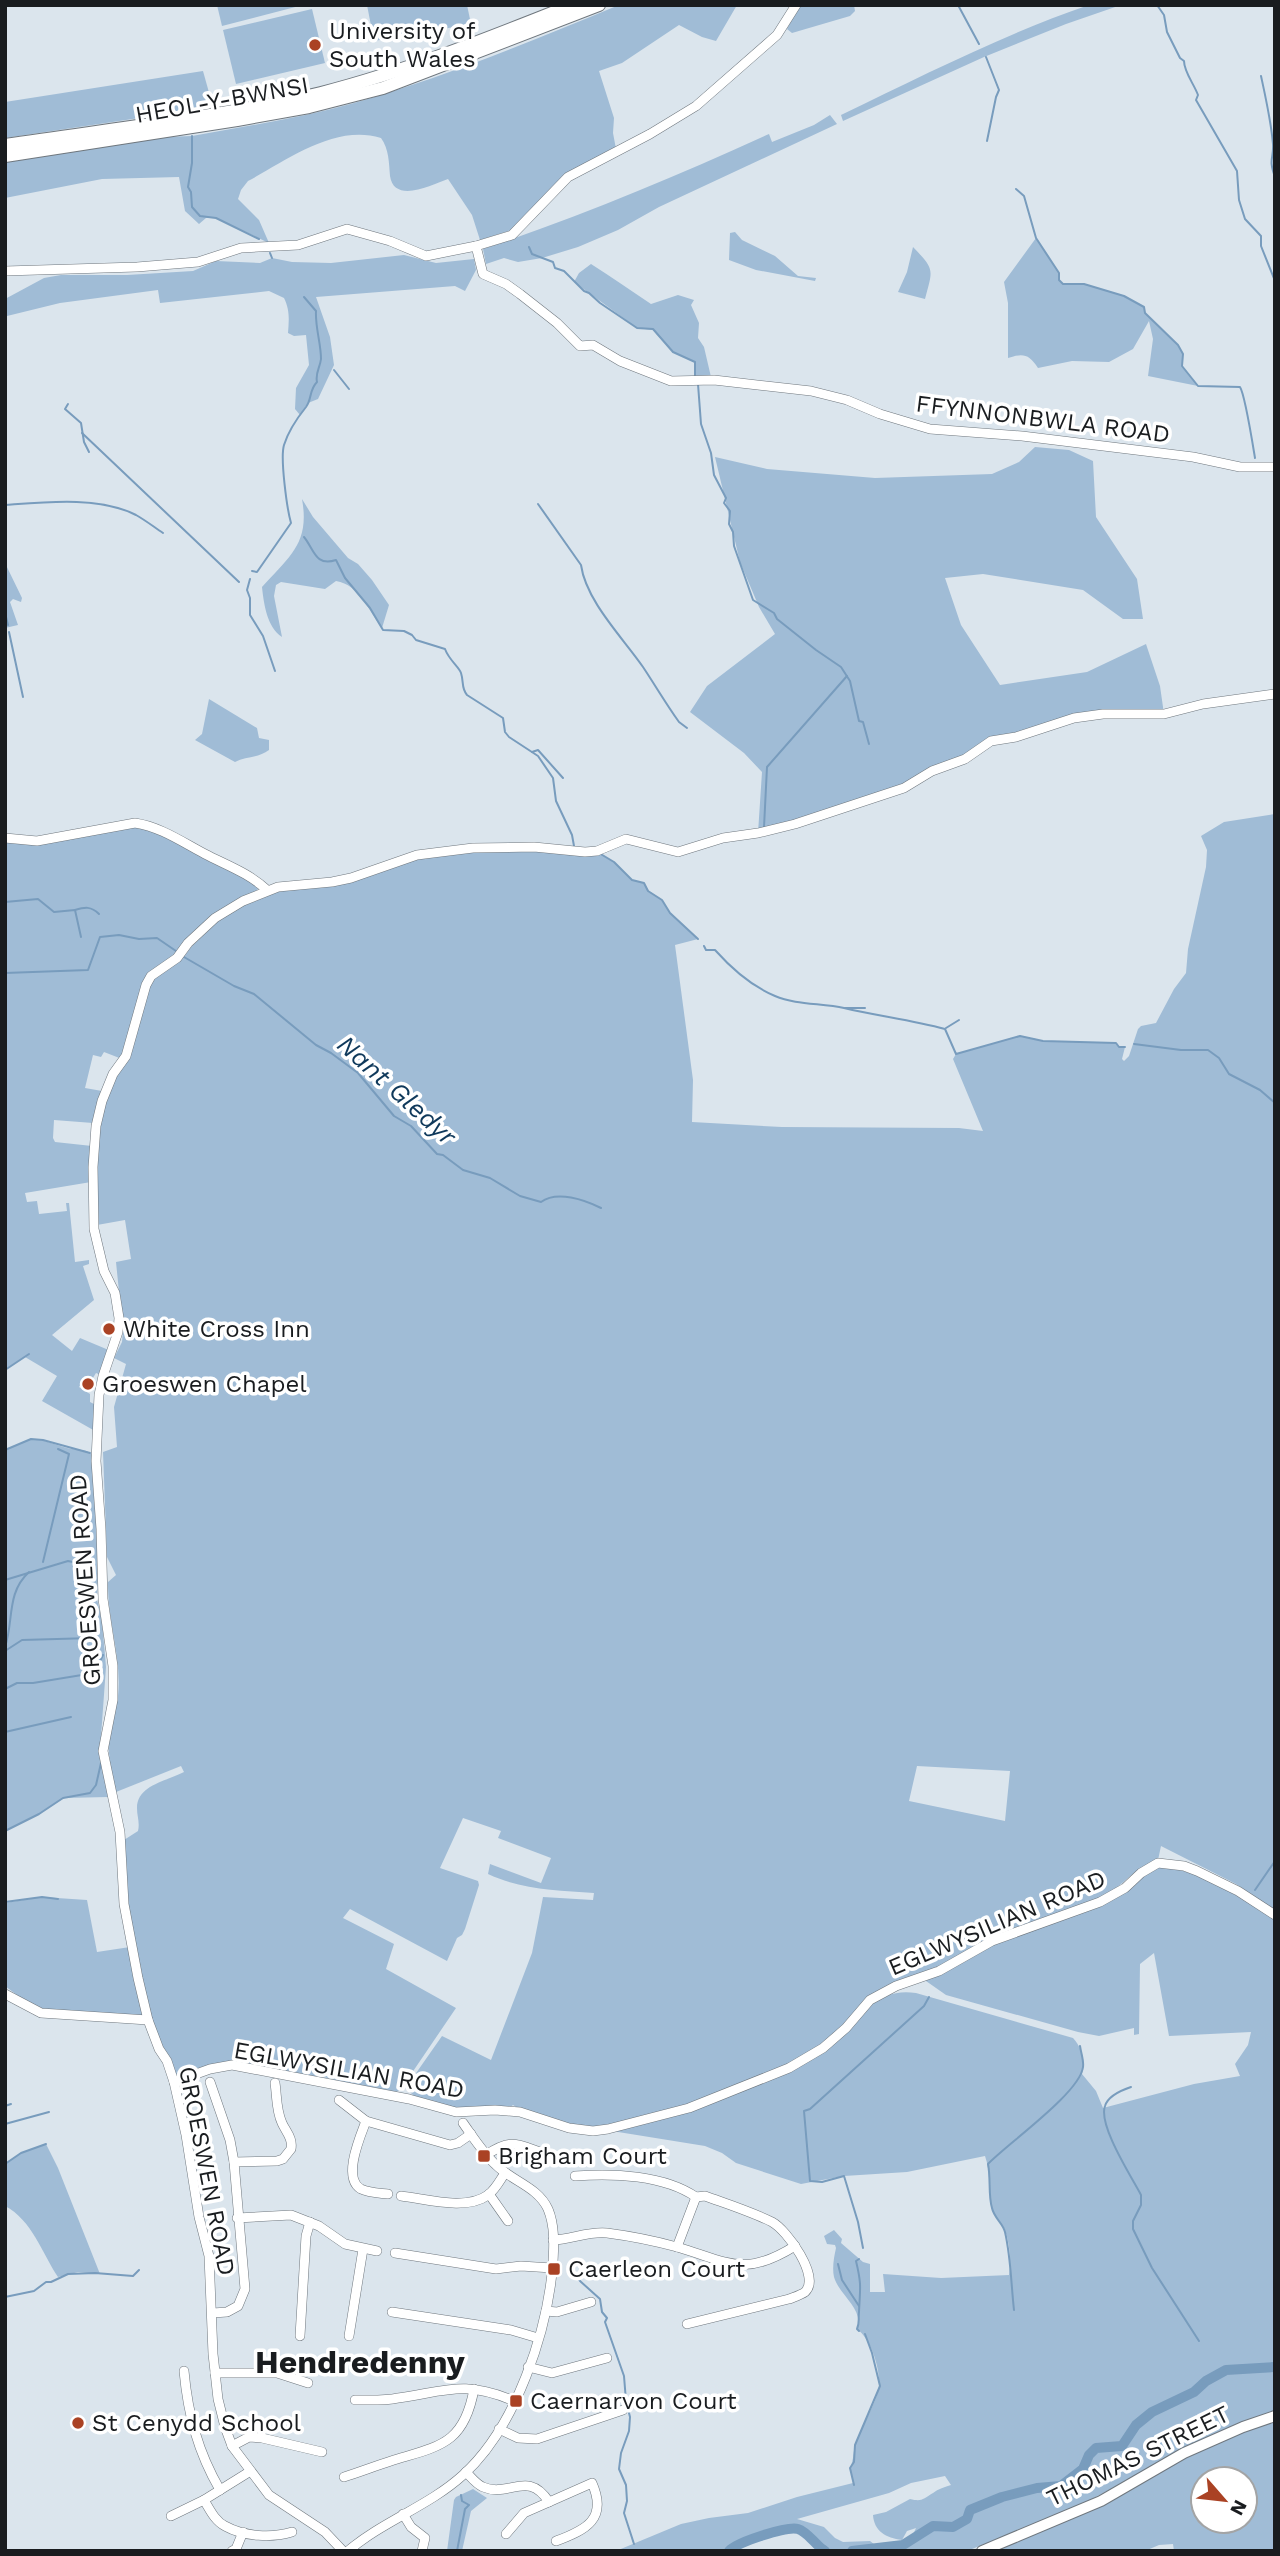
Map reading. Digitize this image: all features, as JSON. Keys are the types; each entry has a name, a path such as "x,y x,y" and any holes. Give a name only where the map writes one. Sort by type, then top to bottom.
{"highway":[{"name":"HEOL-Y-BWNSI","path":"5,145 247,109 319,93 378,77 572,5"},
{"name":"HEOL-Y-BWNSI","path":"5,156 309,107 383,88 599,5"}],"main road":[{"name":"THOMAS STREET","path":"982,2551 1101,2501 1194,2449 1275,2416"}],"street":[{"path":"5,271 137,267 198,261 241,248 298,246 347,229 390,241 426,256 476,246 512,235 568,177 650,134 696,106 777,35 796,5"},
{"name":"FFYNNONBWLA ROAD","path":"476,246 484,274 520,294 557,323 580,346 593,345 620,361 671,381 714,380 811,391 847,400 880,414 930,429 1022,436 1193,457 1240,467 1275,467"},
{"name":"GROESWEN ROAD","path":"345,2551 325,2532 269,2495 249,2472 232,2446 218,2399 209,2256 199,2217 174,2082 148,2020 124,1904 120,1832 103,1751 113,1700 113,1666 103,1599 102,1529 96,1461 99,1395 118,1332 119,1318 115,1293 104,1271 94,1229 93,1167 96,1126 107,1086 126,1056 143,993 151,976 177,957 188,943 228,908 267,890 341,880 417,855 452,850 520,847 585,852 626,839 678,852 723,838 794,824 904,788 932,771 965,759 991,741 1016,737 1074,718 1103,713 1164,714 1203,704 1275,694"},
{"path":"5,838 37,841 135,823 169,834 244,874 267,890"},
{"name":"EGLWYSILIAN ROAD","path":"174,2082 210,2069 232,2065 409,2099 456,2112 520,2112 569,2128 593,2131 608,2129 689,2108 789,2068 823,2049 870,2000 896,1986 939,1971 992,1941 1100,1902 1125,1888 1141,1873 1158,1863 1184,1866 1197,1871 1238,1891 1275,1915"},
{"path":"5,1994 41,2013 148,2020"},
{"path":"210,2082 230,2140 234,2162 244,2295 242,2301 232,2309 213,2313"},
{"path":"234,2162 277,2161 291,2149 290,2138 277,2108 275,2083"},
{"path":"339,2100 366,2121 450,2145 458,2144 471,2134"},
{"path":"366,2121 356,2152 352,2177 362,2190 388,2194"},
{"path":"345,2551 443,2490 466,2472 484,2452 514,2401 546,2311 554,2240 552,2221 542,2200 486,2155 463,2123"},
{"path":"486,2155 506,2143 546,2154"},
{"path":"401,2196 467,2203 478,2201 489,2194 505,2172"},
{"path":"575,2176 599,2174 642,2179 674,2186 696,2197 712,2199 775,2223 803,2258 808,2285 805,2292 789,2299 687,2324"},
{"path":"489,2194 508,2221"},
{"path":"677,2247 696,2197"},
{"path":"237,2218 282,2214 310,2222 345,2244 377,2251"},
{"path":"300,2336 306,2236 310,2222"},
{"path":"554,2240 602,2233 677,2247 732,2265 767,2261 795,2246"},
{"path":"349,2336 363,2249"},
{"path":"395,2253 496,2269 521,2266 552,2268"},
{"path":"546,2311 557,2312 591,2302"},
{"path":"392,2312 512,2330 538,2338"},
{"path":"528,2367 552,2373 607,2358"},
{"path":"184,2371 187,2405 195,2438 206,2466 220,2490"},
{"path":"215,2373 277,2373 308,2384"},
{"path":"355,2400 395,2399 440,2389 474,2389 492,2392 514,2401"},
{"path":"344,2477 430,2450 446,2442 456,2434 466,2419 474,2389"},
{"path":"499,2429 518,2438 537,2439 623,2410"},
{"path":"232,2446 249,2437 322,2452"},
{"path":"171,2516 204,2500 249,2472"},
{"path":"466,2472 479,2485 488,2488 533,2486 541,2490 549,2502"},
{"path":"506,2534 524,2513 592,2483 598,2499 596,2515 587,2526 575,2534 556,2541"},
{"path":"204,2500 213,2516 225,2526 275,2537 292,2532"},
{"path":"403,2514 411,2527 425,2538 422,2551"},
{"path":"232,2551 236,2549 243,2532"}],"shaded area":[{"path":"217,5 303,5 222,26"},
{"path":"367,5 467,5 471,24 374,41"},
{"path":"619,5 737,5 716,41 679,25 622,63 599,71 614,118 616,149 582,166 515,229 480,240 472,215 448,179 414,190 398,189 390,176 384,142 381,138 363,135 346,136 312,146 248,181 238,199 259,220 269,243 216,218 206,218 199,224 185,211 179,177 102,179 5,198 5,162 165,137 192,136 334,108 455,70"},
{"path":"799,5 854,5 855,11 850,16 792,33 787,29"},
{"path":"1089,5 1121,5 984,57 843,121 841,115 933,71 995,42"},
{"path":"312,9 325,63 236,84 223,30"},
{"path":"203,71 213,107 5,138 5,102"},
{"path":"830,115 837,124 659,207 618,230 578,247 542,258 518,262 504,258 486,264 483,249 628,195 769,134 772,142 814,125"},
{"path":"735,232 742,240 775,256 798,276 816,278 815,281 756,270 729,260 730,233"},
{"path":"1036,238 1059,273 1059,280 1063,284 1084,284 1124,296 1144,307 1145,313 1178,345 1183,354 1182,366 1198,386 1148,376 1153,339 1149,321 1133,349 1109,362 1072,361 1038,368 1025,356 1008,358 1008,303 1004,282"},
{"path":"913,247 930,270 925,299 898,292 907,272"},
{"path":"404,255 436,263 474,259 476,270 465,291 455,286 316,297 330,337 334,365 318,399 308,403 300,415 295,409 296,388 309,365 306,335 294,336 288,333 289,319 284,298 269,291 160,303 158,290 60,303 7,316 5,299 44,278 61,275 193,271 216,261 260,263 272,258 292,262 331,263"},
{"path":"591,264 651,304 678,295 694,300 691,305 699,323 698,338 704,347 711,377 695,378 695,362 673,352 653,330 637,328 574,282 579,273"},
{"path":"1035,447 1069,450 1093,461 1096,517 1137,579 1143,619 1123,619 1083,590 983,574 945,578 961,625 1000,685 1087,672 1146,644 1160,686 1164,714 1084,716 991,741 904,788 758,833 762,772 744,753 690,712 707,686 775,634 759,607 740,562 715,457 767,469 875,478 992,474 1019,462"},
{"path":"302,499 313,517 348,558 358,564 372,580 389,605 382,628 363,599 344,583 336,581 325,589 281,582 276,585 274,596 282,637 273,628 265,608 262,587 296,548 303,527"},
{"path":"5,563 22,598 21,602 13,599 10,602 18,625 5,628"},
{"path":"209,699 257,728 259,738 269,740 269,750 235,762 195,740 202,734"},
{"path":"1275,814 1275,1910 1236,1884 1161,1846 1158,1860 1140,1868 1106,1895 908,1979 851,2016 824,2045 786,2065 692,2104 604,2128 576,2126 513,2105 509,2108 458,2109 414,2096 410,2092 414,2076 442,2036 491,2060 532,1953 543,1897 593,1900 594,1893 527,1886 488,1874 490,1864 541,1883 551,1858 498,1838 501,1831 463,1818 440,1868 478,1881 479,1885 465,1929 457,1938 447,1961 350,1909 343,1918 394,1944 386,1969 456,2008 401,2089 393,2094 319,2076 301,2076 254,2066 177,2077 161,2048 150,2016 127,1897 124,1840 138,1831 137,1808 142,1794 154,1785 184,1772 181,1766 116,1792 109,1757 110,1731 119,1681 108,1596 108,1582 116,1575 107,1557 103,1452 117,1447 114,1407 126,1364 114,1358 122,1342 123,1331 116,1262 131,1259 125,1220 97,1225 97,1146 105,1100 145,996 156,976 184,957 228,912 282,890 436,855 505,849 599,853 614,862 632,880 644,883 649,891 662,900 670,913 698,939 675,945 693,1080 692,1122 782,1127 959,1128 983,1131 953,1059 956,1054 1020,1036 1043,1041 1116,1043 1119,1047 1125,1047 1122,1059 1124,1061 1129,1056 1138,1029 1156,1023 1186,973 1188,949 1206,867 1207,850 1201,836 1224,822","holes":["917,1766 1010,1771 1005,1821 909,1801"]},
{"path":"133,826 150,829 258,885 258,889 156,969 122,1059 104,1052 101,1057 93,1055 85,1088 102,1091 93,1123 54,1120 55,1142 92,1146 91,1182 25,1193 27,1202 37,1201 39,1214 67,1211 66,1203 69,1203 75,1262 89,1260 89,1264 83,1266 94,1300 52,1335 72,1351 80,1338 111,1351 101,1375 96,1373 91,1381 84,1378 79,1387 90,1394 90,1402 96,1405 95,1431 42,1401 57,1376 25,1357 5,1370 5,841"},
{"path":"31,1439 85,1451 94,1457 99,1536 97,1599 106,1667 100,1750 108,1797 64,1798 5,1831 5,1450"},
{"path":"1160,1866 1176,1869 1206,1879 1275,1918 1275,2411 1205,2438 1092,2499 1275,2414 1275,2551 1174,2551 1173,2544 1159,2545 1145,2551 975,2551 1044,2520 967,2551 825,2551 805,2533 792,2529 751,2539 729,2551 616,2551 681,2524 748,2513 853,2483 850,2468 855,2445 876,2397 879,2378 870,2347 857,2329 859,2322 855,2309 834,2277 835,2245 827,2244 824,2236 834,2230 842,2239 841,2243 863,2262 870,2264 870,2292 885,2292 883,2274 941,2278 1009,2275 1010,2258 1005,2230 991,2206 985,2156 907,2172 844,2176 801,2184 736,2163 705,2146 612,2131 790,2071 824,2052 866,2008 888,1995 901,1992 916,1993 1073,2038 1082,2055 1082,2074 1096,2091 1103,2108 1194,2084 1240,2076 1235,2064 1248,2045 1251,2032 1169,2036 1154,1953 1140,1964 1139,2034 1134,2035 1134,2028 1099,2036 1078,2032 946,1995 925,1979 993,1943 1107,1901 1135,1885 1150,1870","holes":["945,2476 951,2485 922,2499 910,2499 886,2512 873,2515 878,2529 891,2538 902,2540 907,2531 916,2528 910,2538 896,2545 879,2548 870,2541 843,2542 824,2527 797,2519 889,2493 911,2483"]},
{"path":"42,1897 87,1900 97,1952 130,1947 143,2016 41,2009 5,1986 5,1903"},
{"path":"46,2144 100,2274 78,2272 58,2277 29,2228 5,2206 5,2164 21,2153"},
{"path":"473,2489 487,2498 471,2511 462,2551 447,2551 454,2500"}],"waterway":[{"path":"958,5 979,44"},
{"path":"1157,5 1164,15 1167,32 1184,61 1187,74 1198,95 1196,100 1237,171 1239,200 1245,219 1261,236 1261,246 1275,281"},
{"path":"986,57 999,90 987,141"},
{"path":"1261,76 1271,127 1275,177"},
{"path":"192,136 192,163 188,187 192,207 200,216 216,218 259,239"},
{"path":"1016,189 1024,196 1036,238 1059,273 1059,280 1063,284 1084,284 1124,296 1144,307 1145,313 1178,345 1183,354 1182,366 1198,386 1240,387 1255,458"},
{"path":"529,247 532,254 553,262 555,268 564,271 584,291 637,328 653,329 673,352 695,362 695,377"},
{"path":"270,253 272,258"},
{"path":"252,571 257,572 291,523 283,472 284,445 308,404 317,382 321,359 316,311 304,297"},
{"path":"334,370 349,389"},
{"path":"698,384 701,424 711,453 714,475 726,498 724,503 730,511 729,524 733,532 734,546 753,600 774,613 777,619 841,667 850,681 859,721 863,722 869,744"},
{"path":"68,404 65,409 81,423 84,442 89,452"},
{"path":"82,433 239,582"},
{"path":"5,505 72,502 106,505 136,515 163,533"},
{"path":"538,504 581,565 590,592 606,619 643,667 679,722 687,728"},
{"path":"304,537 319,559 329,562 336,560 345,578 370,608 383,630 404,631 416,640 445,649 460,671 467,695 503,718 505,732 509,737 538,756 553,778 556,801 572,835 574,846"},
{"path":"250,579 247,590 250,615 263,636 275,671"},
{"path":"5,613 8,625"},
{"path":"9,632 23,697"},
{"path":"764,827 767,767 847,676"},
{"path":"532,752 538,750 563,778"},
{"path":"599,853 614,862 632,880 644,883 648,891 662,900 670,913 698,939"},
{"path":"5,902 38,899 54,912 75,910 81,937"},
{"path":"75,910 88,908 99,914"},
{"name":"Nant Gledyr","path":"5,973 88,970 100,937 119,935 139,939 157,938 176,951"},
{"path":"704,946 706,950 715,950 750,982 783,999 836,1006 945,1029 956,1054 1020,1036 1043,1041 1116,1043 1119,1047 1125,1047"},
{"name":"Nant Gledyr","path":"184,957 234,986 254,994 316,1045 358,1073 394,1116 411,1126 437,1154 443,1155 463,1170 490,1178 520,1196 541,1202 548,1198 563,1197 579,1199 601,1208"},
{"path":"845,1008 865,1008"},
{"path":"946,1028 959,1020"},
{"path":"1134,1044 1181,1050 1208,1050 1219,1058 1229,1074 1260,1090 1275,1103"},
{"path":"5,1370 29,1354"},
{"path":"5,1450 31,1439 90,1453"},
{"path":"43,1562 69,1454 58,1449"},
{"path":"5,1580 68,1561 82,1564"},
{"path":"5,1647 14,1598 29,1572"},
{"path":"5,1651 22,1640 92,1638"},
{"path":"5,1689 17,1683 94,1673 103,1655"},
{"path":"5,1732 71,1717"},
{"path":"5,1831 63,1798 90,1793 96,1785 101,1763"},
{"path":"1255,1890 1275,1861"},
{"path":"5,1902 42,1897 58,1899"},
{"path":"863,2248 844,2176 822,2182 810,2181 804,2111 810,2109 924,2006 929,1997"},
{"path":"1014,2310 1007,2242 1004,2229 992,2208 988,2164 1070,2090 1083,2067 1080,2046"},
{"path":"1131,2087 1109,2099 1104,2114 1111,2138 1141,2195 1141,2205 1133,2221 1133,2229 1152,2268 1199,2341"},
{"path":"5,2106 11,2104"},
{"path":"5,2124 49,2112"},
{"path":"5,2164 21,2153 46,2144"},
{"path":"859,2259 856,2261 860,2287 859,2331"},
{"path":"838,2264 842,2280 859,2306"},
{"path":"5,2297 34,2291 46,2282 68,2274 133,2276 139,2270"},
{"path":"574,2273 600,2299 624,2376 630,2417 619,2469 626,2485 627,2501 624,2513 634,2544"},
{"path":"854,2485 850,2468 854,2462 855,2445 880,2386 865,2334"},
{"path":"852,2551 903,2545 933,2526 953,2527 967,2519 970,2510 1002,2497 1037,2488 1061,2486 1083,2469 1089,2455 1096,2448 1122,2446 1136,2425 1152,2412 1194,2392 1206,2381 1226,2370 1275,2367"},
{"path":"457,2551 465,2509 469,2505 462,2501 461,2495"},
{"path":"729,2551 751,2539 792,2529 805,2533 825,2551"}],"place":[{"name":"University of South Wales","path":"315,45"},
{"name":"White Cross Inn","path":"109,1329"},
{"name":"Groeswen Chapel","path":"88,1384"},
{"name":"Brigham Court","path":"484,2156"},
{"name":"Caerleon Court","path":"554,2269"},
{"name":"Caernarvon Court","path":"516,2401"},
{"name":"St Cenydd School","path":"78,2423"}],"district":[{"name":"Hendredenny","path":"360,2362"}]}
